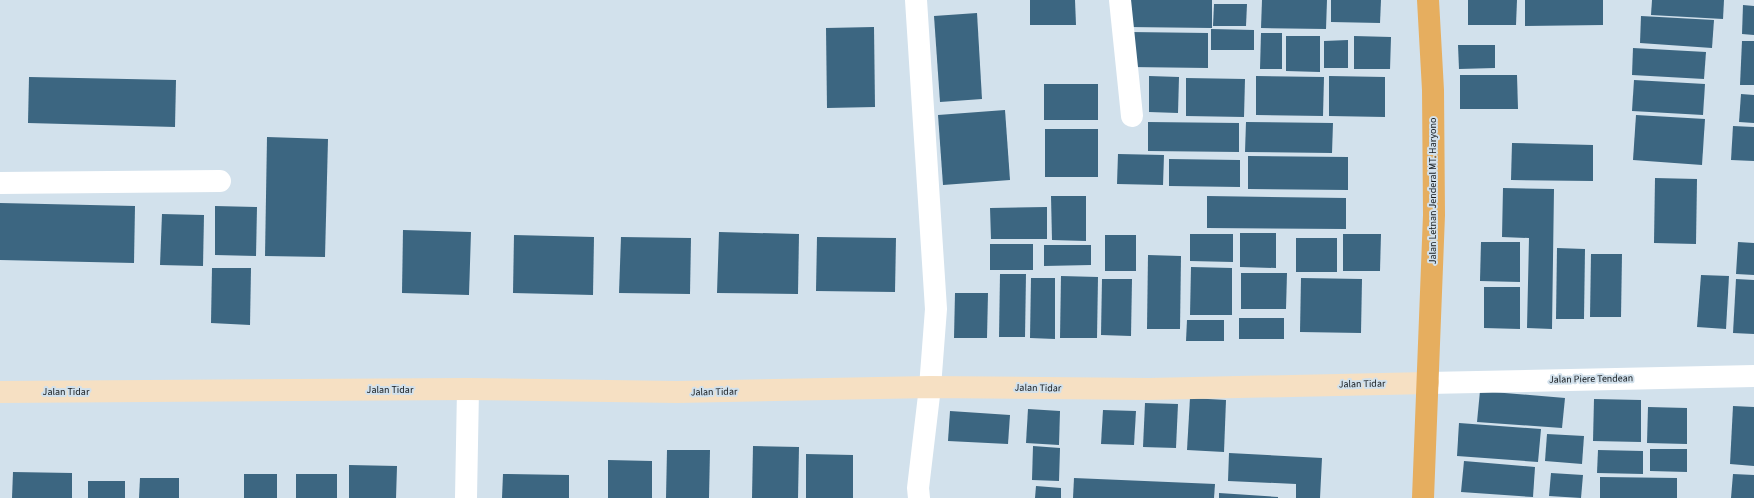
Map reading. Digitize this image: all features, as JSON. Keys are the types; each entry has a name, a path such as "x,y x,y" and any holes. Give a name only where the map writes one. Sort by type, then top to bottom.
{"highway":[{"name":"Jalan Letnan Jenderal MT. Haryono","path":"1423,498 1434,215 1433,90 1428,0"}],"main road":[{"name":"Jalan Tidar","path":"0,392 468,389 677,392 930,387 1149,389 1428,383"}],"street":[{"path":"916,0 936,309 930,387 918,498"},
{"path":"1120,0 1132,116"},
{"path":"0,184 220,181"},
{"name":"Jalan Piere Tendean","path":"1428,383 1754,376"},
{"path":"466,498 468,389"}],"building":[{"path":"1030,0 1075,0 1076,25 1030,25"},
{"path":"1129,0 1212,0 1212,28 1128,27"},
{"path":"1262,0 1327,0 1326,29 1261,28"},
{"path":"1331,0 1381,0 1380,23 1331,22"},
{"path":"1468,0 1517,0 1516,25 1468,25"},
{"path":"1525,0 1603,0 1603,25 1525,26"},
{"path":"1652,0 1724,0 1723,19 1651,15"},
{"path":"1214,4 1247,4 1246,26 1213,26"},
{"path":"1743,5 1754,6 1754,35 1742,34"},
{"path":"977,13 982,99 940,102 934,16"},
{"path":"1641,16 1714,20 1712,48 1640,43"},
{"path":"874,27 875,107 827,108 826,28"},
{"path":"1211,29 1254,30 1254,50 1211,50"},
{"path":"1130,32 1208,33 1208,68 1130,67"},
{"path":"1261,33 1282,33 1282,69 1260,69"},
{"path":"1286,36 1320,36 1320,72 1286,71"},
{"path":"1354,36 1391,37 1390,69 1354,69"},
{"path":"1348,40 1348,68 1324,68 1324,41"},
{"path":"1742,41 1754,41 1754,85 1740,85"},
{"path":"1458,45 1495,45 1495,68 1459,69"},
{"path":"1633,48 1706,52 1704,79 1632,75"},
{"path":"1460,75 1517,75 1518,109 1460,109"},
{"path":"1149,76 1179,77 1178,113 1149,112"},
{"path":"1256,76 1324,77 1323,116 1256,115"},
{"path":"1329,76 1385,77 1385,117 1329,116"},
{"path":"29,77 176,80 175,127 28,123"},
{"path":"1186,78 1245,79 1244,117 1186,116"},
{"path":"1634,80 1705,84 1703,115 1632,111"},
{"path":"1044,84 1098,84 1098,120 1044,120"},
{"path":"1741,94 1754,95 1754,123 1739,122"},
{"path":"1005,110 1010,180 943,185 938,115"},
{"path":"1636,115 1705,119 1702,165 1633,160"},
{"path":"1148,122 1239,123 1239,152 1148,151"},
{"path":"1246,122 1333,123 1332,153 1245,152"},
{"path":"1733,126 1754,127 1754,161 1731,160"},
{"path":"1045,129 1098,129 1098,177 1045,177"},
{"path":"267,137 328,139 325,257 265,256"},
{"path":"1512,143 1593,145 1593,181 1511,180"},
{"path":"1118,154 1164,155 1163,185 1117,184"},
{"path":"1248,156 1348,157 1348,190 1248,189"},
{"path":"1169,159 1240,160 1240,187 1169,186"},
{"path":"1655,178 1697,179 1696,244 1654,243"},
{"path":"1503,188 1554,189 1552,329 1527,328 1529,238 1502,237"},
{"path":"1051,196 1086,196 1086,241 1052,240"},
{"path":"1207,196 1346,198 1346,229 1207,228"},
{"path":"0,203 135,206 134,263 0,260"},
{"path":"215,206 257,207 256,256 215,255"},
{"path":"1047,207 1047,239 991,239 990,208"},
{"path":"162,214 204,215 203,266 160,265"},
{"path":"403,230 471,232 469,295 402,293"},
{"path":"719,232 799,234 798,294 717,293"},
{"path":"1240,233 1276,233 1276,268 1240,267"},
{"path":"1190,234 1233,234 1233,262 1190,261"},
{"path":"1343,234 1381,234 1380,271 1343,271"},
{"path":"514,235 594,237 593,295 513,293"},
{"path":"1105,235 1136,235 1136,271 1105,271"},
{"path":"621,237 691,238 690,294 619,293"},
{"path":"817,237 896,238 895,292 816,291"},
{"path":"1296,238 1337,238 1337,272 1296,272"},
{"path":"1481,242 1520,242 1520,282 1480,281"},
{"path":"1738,242 1754,243 1754,275 1736,274"},
{"path":"990,244 1033,244 1033,270 990,270"},
{"path":"1044,245 1091,245 1091,265 1044,266"},
{"path":"1557,248 1585,249 1584,319 1556,319"},
{"path":"1591,254 1622,254 1621,317 1590,317"},
{"path":"1148,255 1181,256 1180,329 1147,329"},
{"path":"1191,267 1232,268 1232,315 1190,315"},
{"path":"212,268 251,268 250,325 211,323"},
{"path":"1241,273 1287,273 1286,309 1241,309"},
{"path":"1000,274 1026,274 1025,337 999,337"},
{"path":"1701,275 1729,276 1726,329 1697,327"},
{"path":"1061,276 1098,277 1097,338 1060,338"},
{"path":"1031,278 1055,278 1055,339 1030,338"},
{"path":"1301,278 1362,279 1361,333 1300,332"},
{"path":"1102,279 1132,279 1131,336 1101,335"},
{"path":"1736,279 1754,280 1754,334 1733,333"},
{"path":"1484,287 1520,287 1520,329 1484,328"},
{"path":"955,293 988,293 987,338 954,338"},
{"path":"1239,318 1284,318 1284,339 1239,339"},
{"path":"1187,320 1224,320 1224,341 1186,341"},
{"path":"1480,391 1565,398 1562,428 1477,422"},
{"path":"1190,398 1226,400 1224,452 1187,450"},
{"path":"1594,399 1641,400 1641,442 1593,441"},
{"path":"1145,403 1178,404 1176,448 1143,447"},
{"path":"1733,406 1754,407 1754,466 1730,464"},
{"path":"1648,407 1687,408 1687,444 1647,443"},
{"path":"1028,409 1060,411 1059,445 1026,443"},
{"path":"1103,410 1136,411 1134,445 1101,444"},
{"path":"950,411 1010,415 1008,444 948,441"},
{"path":"1459,423 1541,429 1538,462 1457,456"},
{"path":"1547,434 1584,436 1582,464 1545,461"},
{"path":"753,446 799,447 798,498 752,498"},
{"path":"1033,446 1060,448 1059,481 1032,480"},
{"path":"1650,449 1687,449 1687,472 1650,471"},
{"path":"667,450 710,450 709,498 666,498"},
{"path":"1598,450 1643,451 1643,474 1597,473"},
{"path":"1229,453 1322,458 1320,498 1296,498 1296,484 1228,481"},
{"path":"806,454 853,455 853,498 806,498"},
{"path":"608,460 652,461 652,498 608,498"},
{"path":"1464,461 1535,467 1533,497 1461,492"},
{"path":"349,465 397,466 396,498 349,498"},
{"path":"13,472 72,473 72,498 12,498"},
{"path":"1551,473 1583,475 1581,498 1549,496"},
{"path":"244,474 277,474 277,498 244,498"},
{"path":"296,474 337,474 337,498 296,498"},
{"path":"503,474 569,475 569,498 502,498"},
{"path":"1733,474 1754,475 1754,498 1731,498"},
{"path":"1600,477 1677,478 1677,498 1600,498"},
{"path":"140,478 179,478 179,498 139,498"},
{"path":"1074,478 1215,484 1214,498 1073,498"},
{"path":"88,481 125,481 125,498 88,498"},
{"path":"1036,486 1061,488 1061,498 1035,498"},
{"path":"1219,493 1278,497 1278,498 1219,498"}]}
